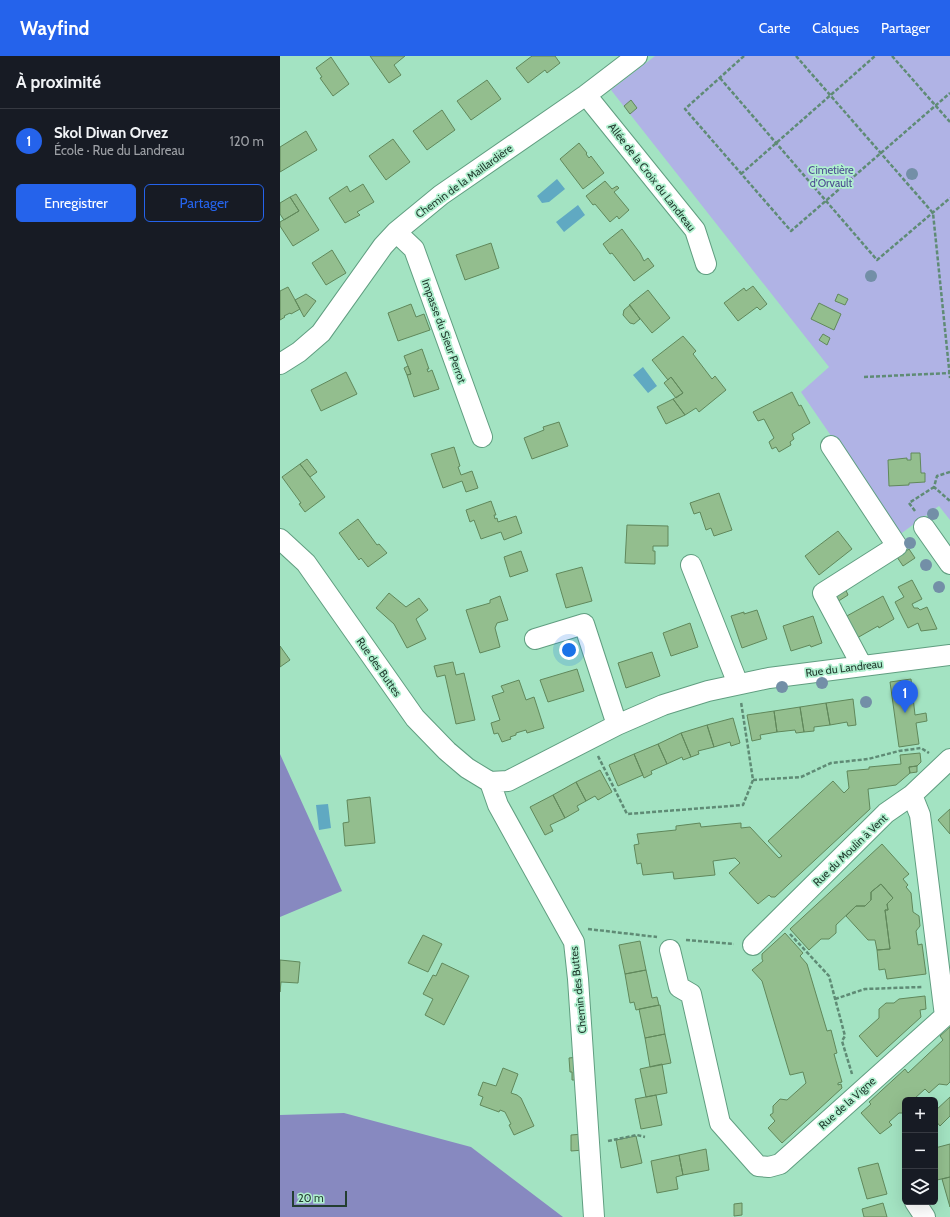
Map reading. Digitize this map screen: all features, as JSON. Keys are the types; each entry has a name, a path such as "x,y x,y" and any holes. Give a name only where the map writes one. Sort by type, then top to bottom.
{"street":[{"name":"Chemin de la Maillardière","path":"280,364 299,352 321,333 382,246 396,232 441,194 586,95 637,56"},
{"name":"Allée de la Croix du Landreau","path":"586,95 695,230 706,264"},
{"name":"Impasse du Sieur Perrot","path":"396,232 414,248 482,437"},
{"path":"830,446 897,546 823,593 862,666"},
{"path":"924,527 950,564"},
{"name":"Rue des Buttes","path":"280,539 306,563 415,718 447,751 462,764 490,782"},
{"path":"691,566 738,684"},
{"path":"535,639 584,624 617,725"},
{"name":"Rue du Landreau","path":"490,782 508,781 617,725 663,705 738,684 769,678 950,655"},
{"name":"Rue du Moulin à Vent","path":"753,945 886,813 912,795 948,760"},
{"name":"Chemin des Buttes","path":"490,782 498,805 574,942 578,979 594,1217"},
{"name":"Rue de la Vigne","path":"670,950 679,987 691,994 720,1124 758,1166 769,1167 780,1164 945,1016 945,982 920,816 912,795"},
{"path":"917,1205 925,1217"}],"path":[{"path":"744,56 685,109 791,231 950,94"},
{"path":"796,56 933,213 950,378"},
{"path":"741,174 875,56"},
{"path":"892,56 950,122"},
{"path":"720,78 877,260 950,198"},
{"path":"864,377 950,373"},
{"path":"924,527 909,502 934,487 936,476 950,472"},
{"path":"934,487 950,501"},
{"path":"590,740 627,814 743,805 753,780 738,684"},
{"path":"753,780 801,777 830,763 868,759 899,751 921,748 948,760"},
{"path":"777,921 829,976 845,1036 842,1041 858,1094"},
{"path":"835,999 865,989 928,986 945,982"},
{"path":"590,1145 637,1135 646,1137"}],"green space":[{"name":"Cimetière d'Orvault","path":"655,56 950,56 950,520 939,506 899,535 801,392 829,367 611,90"}],"shaded area":[{"path":"557,179 565,189 549,202 542,203 537,196"},
{"path":"578,205 585,215 564,232 556,222"},
{"path":"643,367 657,386 648,393 633,375"},
{"path":"280,754 342,891 280,917"},
{"path":"328,804 331,828 319,830 316,805"},
{"path":"344,1113 471,1147 563,1217 280,1217 280,1115"}],"building":[{"path":"370,56 405,56 394,65 401,75 389,83"},
{"path":"532,56 555,56 560,63 547,73 545,70 528,83 516,68"},
{"path":"331,57 349,84 333,96 320,78 322,77 316,68"},
{"path":"487,80 501,99 471,120 457,101"},
{"path":"631,100 637,108 630,114 624,106"},
{"path":"442,110 455,130 427,150 413,131"},
{"path":"306,131 317,150 280,172 280,147"},
{"path":"393,139 410,162 386,180 369,156"},
{"path":"579,143 589,158 591,156 604,173 583,189 560,159"},
{"path":"605,181 612,189 617,186 619,188 614,192 629,210 619,219 617,216 610,222 586,196"},
{"path":"363,184 374,202 357,212 360,215 345,223 329,198 347,186 350,192"},
{"path":"296,194 319,230 293,246 280,226 280,222 299,211 290,197"},
{"path":"290,197 299,211 284,220 280,214 280,203"},
{"path":"622,229 640,253 644,261 648,258 654,266 634,281 603,244"},
{"path":"491,243 499,268 465,280 456,255"},
{"path":"332,250 346,273 326,285 312,263"},
{"path":"753,286 767,304 760,310 757,307 738,321 724,303 744,288 746,291"},
{"path":"288,287 300,309 284,316 285,317 280,320 280,291"},
{"path":"648,290 670,318 652,333 629,305"},
{"path":"306,294 316,301 304,317 295,300"},
{"path":"838,294 848,299 845,305 835,301"},
{"path":"819,303 841,314 834,330 811,319"},
{"path":"411,304 416,317 424,314 430,330 398,341 388,313"},
{"path":"630,305 640,319 634,324 630,323 623,315 624,310"},
{"path":"823,334 830,338 827,345 819,340"},
{"path":"683,336 696,351 693,354 712,379 715,376 726,390 699,412 696,408 685,415 673,399 683,393 671,377 668,380 652,360"},
{"path":"422,349 429,369 427,369 428,372 432,370 439,389 414,397 407,375 411,374 404,356"},
{"path":"408,366 411,374 407,375 404,368"},
{"path":"346,372 357,394 321,411 311,390"},
{"path":"671,377 683,393 676,398 664,383"},
{"path":"792,392 799,406 801,405 810,423 792,434 794,439 790,442 791,445 779,452 776,447 772,449 769,442 774,438 764,419 758,421 753,412"},
{"path":"673,399 685,415 666,424 657,407"},
{"path":"559,422 568,446 532,459 524,438 544,430 543,427"},
{"path":"454,447 460,466 458,467 461,475 472,471 478,488 466,492 462,481 443,488 431,454"},
{"path":"911,453 920,453 921,473 925,473 925,482 909,483 909,485 889,486 888,460 907,458 907,460 911,460"},
{"path":"307,459 317,472 310,477 300,464"},
{"path":"300,464 325,497 305,512 299,504 301,503 282,477"},
{"path":"719,493 732,530 714,536 711,528 706,530 700,512 694,514 690,503"},
{"path":"491,501 496,515 494,515 495,519 497,518 498,522 516,516 522,533 504,540 501,532 481,539 474,520 470,522 466,510"},
{"path":"358,519 377,545 379,544 387,553 368,567 361,558 359,560 339,533"},
{"path":"627,525 668,526 668,546 653,546 653,551 655,551 655,564 625,563"},
{"path":"838,531 852,549 819,575 805,556"},
{"path":"909,549 915,558 903,566 897,557"},
{"path":"521,551 528,571 510,577 504,557"},
{"path":"582,567 592,601 566,608 556,574"},
{"path":"912,580 922,599 912,604 914,608 918,608 920,610 927,607 937,629 921,631 918,623 908,628 895,602 904,597 898,587"},
{"path":"845,588 848,595 837,602 833,595"},
{"path":"389,593 406,607 419,598 428,610 416,619 426,639 407,648 394,624 376,608"},
{"path":"500,596 508,620 497,623 495,628 500,647 480,653 466,610 490,603 490,600"},
{"path":"883,596 894,619 857,638 845,617"},
{"path":"757,610 767,639 742,648 731,616"},
{"path":"813,616 822,643 791,651 783,626"},
{"path":"690,623 698,647 671,656 663,633"},
{"path":"280,646 290,660 280,667"},
{"path":"652,652 660,676 626,688 618,663"},
{"path":"453,662 456,675 464,673 475,720 456,724 445,675 437,677 434,666"},
{"path":"577,669 584,691 548,702 540,680"},
{"path":"911,679 915,715 926,713 927,721 916,723 919,744 899,747 890,682"},
{"path":"519,680 526,700 534,697 544,728 527,733 526,730 516,733 516,735 510,737 511,739 502,742 498,733 494,734 491,723 500,720 492,696 504,692 501,686"},
{"path":"853,699 856,725 848,726 847,722 830,725 826,703"},
{"path":"826,703 830,725 814,727 814,731 804,732 800,707"},
{"path":"800,707 804,732 796,733 795,730 777,732 774,711"},
{"path":"774,711 777,732 760,735 761,739 752,741 747,715"},
{"path":"733,718 740,743 731,746 730,742 714,747 707,725"},
{"path":"707,725 714,747 698,751 699,754 691,757 681,733"},
{"path":"681,733 691,757 683,760 682,757 667,764 658,744"},
{"path":"658,744 667,764 651,771 652,774 644,778 634,754"},
{"path":"920,753 921,762 917,766 909,767 910,773 896,785 868,789 870,809 775,897 771,897 769,895 758,904 729,873 740,863 735,858 713,861 715,875 674,879 673,872 643,875 641,863 637,864 634,845 639,844 637,834 676,830 676,826 700,823 701,827 741,823 741,828 750,827 779,858 782,856 768,841 833,781 844,793 849,788 847,771 901,764 900,755"},
{"path":"634,754 643,775 618,786 609,765"},
{"path":"917,766 917,772 910,773 909,767"},
{"path":"600,770 612,792 598,800 595,796 586,801 576,782"},
{"path":"576,782 586,801 577,806 579,810 565,818 553,795"},
{"path":"553,795 565,818 550,825 553,831 545,835 530,807"},
{"path":"370,797 375,843 345,846 343,823 349,822 347,800"},
{"path":"950,809 950,834 938,820"},
{"path":"882,844 909,874 903,879 908,885 906,887 911,893 913,912 919,916 920,926 916,931 918,945 922,944 926,974 887,979 885,969 879,970 877,950 890,949 885,910 888,910 887,904 893,898 881,884 871,892 871,900 865,906 856,906 836,925 836,933 829,939 821,939 809,950 790,929"},
{"path":"881,884 893,898 887,904 888,910 885,910 890,949 877,950 875,940 868,940 846,916 856,906 865,906 871,900 871,892"},
{"path":"785,933 803,953 800,956 807,964 827,1031 831,1030 837,1053 834,1054 842,1082 838,1083 838,1085 841,1084 842,1088 782,1143 768,1128 775,1121 770,1115 773,1113 773,1106 780,1099 787,1100 806,1083 803,1072 790,1075 762,981 752,970 763,961 762,954"},
{"path":"423,935 442,944 428,972 408,963"},
{"path":"640,941 646,970 625,974 619,945"},
{"path":"280,960 300,962 298,983 281,982 280,992"},
{"path":"442,963 469,976 444,1025 425,1015 433,999 423,994 433,975 436,976"},
{"path":"646,970 652,998 657,997 659,1005 636,1010 634,1002 630,1003 625,974"},
{"path":"925,996 926,1009 920,1010 921,1017 877,1057 859,1036 879,1018 879,1009 886,1003 894,1003 899,999"},
{"path":"660,1005 665,1034 645,1038 639,1009"},
{"path":"950,1027 950,1082 947,1085 939,1084 929,1093 925,1089 916,1097 902,1097 902,1113 899,1113 889,1122 892,1125 880,1134 861,1113 871,1104 869,1102 905,1069 908,1073 943,1040 940,1036"},
{"path":"665,1034 671,1063 650,1067 645,1038"},
{"path":"578,1057 579,1080 572,1080 569,1058"},
{"path":"662,1064 667,1093 646,1097 640,1069"},
{"path":"503,1068 518,1074 511,1093 521,1098 534,1126 514,1135 509,1125 511,1124 505,1112 500,1110 499,1112 480,1105 483,1097 478,1095 483,1082 496,1086"},
{"path":"656,1095 662,1125 641,1129 635,1099"},
{"path":"950,1097 950,1116 940,1126 938,1124 938,1108"},
{"path":"583,1134 584,1150 571,1151 571,1135"},
{"path":"636,1136 642,1163 621,1168 616,1140"},
{"path":"950,1144 950,1177 938,1180 938,1169 938,1147"},
{"path":"706,1149 709,1170 683,1175 679,1155"},
{"path":"679,1155 683,1175 676,1177 678,1189 657,1193 651,1161"},
{"path":"878,1163 887,1194 867,1199 858,1168"},
{"path":"950,1177 950,1207 942,1179"},
{"path":"742,1203 742,1215 734,1216 734,1204"},
{"path":"883,1203 887,1217 864,1217 862,1209"}],"place":[{"name":"Skol Diwan Orvez","path":"905,713"}]}
